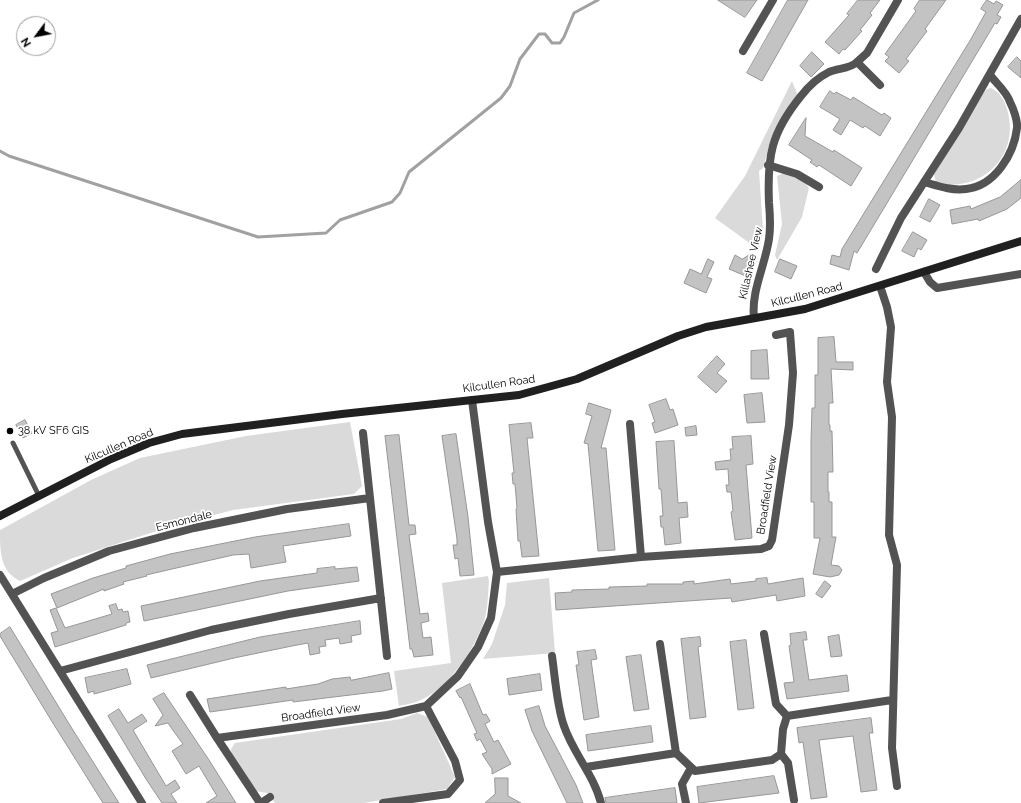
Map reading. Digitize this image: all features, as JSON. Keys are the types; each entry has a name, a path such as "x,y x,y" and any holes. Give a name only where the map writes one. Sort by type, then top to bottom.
{"main road":[{"name":"Kilcullen Road","path":"0,516 111,459 149,443 182,434 215,428 519,395 546,389 577,379 678,336 706,327 805,309 1021,241"}],"street":[{"path":"743,51 773,0"},
{"name":"Killashee View","path":"754,318 754,294 763,269 772,224 768,166 776,135 787,115 802,95 829,72 857,62 867,53 898,0"},
{"path":"876,269 901,218 990,75 1021,19"},
{"path":"857,62 880,85"},
{"path":"924,182 945,188 967,189 980,186 1004,166 1011,153 1017,126 1010,100 990,75"},
{"path":"768,166 797,174 819,187"},
{"path":"924,272 930,282 937,288 1021,274"},
{"path":"880,286 888,307 890,327 887,382 892,417 889,535 898,565 892,700 892,748 897,786"},
{"name":"Broadfield View","path":"497,572 641,557 761,549 770,546 789,425 793,373 790,332 776,335"},
{"path":"383,803 448,794 460,780 455,761 426,706 458,676 478,647 491,618 497,572 488,522 472,400"},
{"path":"630,424 641,557"},
{"path":"363,433 387,656"},
{"name":"Esmondale","path":"12,594 44,578 109,551 194,528 287,509 370,498"},
{"path":"0,575 142,803"},
{"path":"60,671 211,630 289,614 381,598"},
{"path":"764,634 776,704 787,716"},
{"path":"660,644 676,752 691,768 695,771 772,760 781,754"},
{"path":"552,656 563,724 570,740 586,767 601,803"},
{"path":"190,695 260,803 270,797"},
{"path":"787,716 892,700"},
{"name":"Broadfield View","path":"217,738 387,715 426,706"},
{"path":"787,716 781,754 788,763 794,800"},
{"path":"586,767 676,752"},
{"path":"686,803 682,784 691,768"}],"lane":[{"path":"13,443 39,496"}],"shaded area":[{"path":"792,81 798,96 771,139 763,168 759,171 763,231 759,250 715,218 745,176"},
{"path":"991,88 997,92 1004,102 1007,109 1010,126 1008,142 1003,156 994,167 982,176 968,182 953,185 936,183 934,174 983,93 987,89"},
{"path":"784,173 804,181 809,188 802,217 777,260 775,255 782,224 777,176"},
{"path":"350,422 362,486 354,494 233,510 169,527 73,558 20,581 8,572 2,560 0,530 91,480 140,458 246,436"},
{"path":"488,576 487,609 485,618 476,641 469,653 443,685 433,693 417,702 399,706 394,671 451,663 442,583"},
{"path":"549,578 555,653 483,659 492,644 505,605 507,583"},
{"path":"417,713 428,717 455,777 447,789 364,803 275,803 267,793 255,791 232,756 231,749 235,743 401,719"}],"building":[{"path":"718,0 757,0 745,17"},
{"path":"788,0 808,0 762,81 747,73"},
{"path":"858,0 880,0 870,13 872,15 860,30 862,31 845,50 843,49 839,54 825,42 849,15 847,14"},
{"path":"920,0 946,0 925,29 927,31 906,59 909,61 899,73 885,61 889,57 885,54 916,11 914,9"},
{"path":"987,0 994,4 996,1 1003,5 997,15 1001,17 997,24 995,23 857,253 854,251 849,270 830,264 832,255 840,257 842,249 971,39 986,12 981,9"},
{"path":"812,52 824,64 811,77 800,66"},
{"path":"1017,57 1021,61 1021,78 1008,67"},
{"path":"830,91 834,94 836,92 851,100 853,97 882,115 884,113 891,118 880,136 865,126 863,128 850,120 841,135 833,130 840,119 820,107"},
{"path":"806,118 805,136 833,152 834,150 862,168 851,186 819,165 817,167 810,162 812,160 789,145"},
{"path":"1021,180 1021,198 1007,209 979,221 978,219 952,224 950,210 970,206 971,209 1000,197"},
{"path":"929,199 940,205 930,222 920,217"},
{"path":"913,232 927,240 921,250 918,248 914,257 902,251"},
{"path":"751,254 754,264 748,277 729,269 735,255 742,259"},
{"path":"708,259 714,262 707,277 712,279 706,293 684,283 690,269 701,274"},
{"path":"780,259 797,266 791,279 775,272"},
{"path":"834,337 836,362 853,362 853,370 831,369 833,403 829,403 829,425 830,431 832,431 833,472 828,472 828,492 829,502 832,502 832,537 836,537 831,565 839,566 842,570 839,575 830,577 813,574 820,538 814,538 814,502 811,502 811,441 812,408 815,408 815,375 818,375 818,338"},
{"path":"767,350 769,379 751,379 751,351"},
{"path":"717,356 725,364 717,373 727,381 716,393 698,377"},
{"path":"762,393 765,422 747,423 744,395"},
{"path":"666,399 670,410 673,409 678,425 655,433 652,423 655,422 649,405"},
{"path":"589,403 611,410 601,448 606,448 615,550 598,551 588,444 584,443 592,416 586,414"},
{"path":"25,420 32,433 23,438 16,425"},
{"path":"531,423 533,438 527,438 539,556 522,557 520,541 518,541 517,508 515,484 513,484 512,473 514,473 509,425"},
{"path":"696,426 697,435 686,436 685,428"},
{"path":"456,434 468,517 474,575 460,576 458,558 455,559 453,545 457,545 457,539 442,436"},
{"path":"399,435 409,525 415,525 416,534 409,535 420,614 428,613 429,621 421,623 423,638 431,637 433,655 414,657 412,649 410,649 385,436"},
{"path":"751,436 753,464 746,465 752,538 735,540 731,512 733,511 731,492 727,492 726,485 729,485 728,469 716,470 715,462 731,460 730,449 733,449 732,437"},
{"path":"674,441 678,503 687,502 688,517 679,518 681,543 665,545 660,516 663,516 661,489 659,489 656,442"},
{"path":"349,524 351,536 283,546 286,562 251,568 249,554 233,555 146,575 147,576 123,582 124,584 104,591 104,589 57,608 51,594 93,578 126,568 126,566 170,554 255,537"},
{"path":"335,567 335,569 357,567 359,581 288,591 144,621 141,606 260,581 317,573 317,569"},
{"path":"767,578 768,584 803,578 805,596 777,601 776,595 732,602 731,598 556,610 555,593 572,592 572,590 647,586 647,584 683,584 683,582 694,581 694,584 730,579 731,584"},
{"path":"825,581 831,586 822,598 816,594"},
{"path":"116,604 118,610 122,609 123,612 128,611 130,622 126,623 126,625 55,647 51,633 58,631 50,610 56,608 65,628 112,614 109,606"},
{"path":"360,621 361,634 351,636 352,642 340,644 339,638 325,640 326,646 319,647 320,653 310,655 308,643 234,658 151,678 147,665 260,637"},
{"path":"10,627 119,803 103,803 51,720 0,636 0,634"},
{"path":"806,632 807,640 803,640 809,680 847,675 849,691 787,699 784,683 794,682 789,646 791,645 790,634"},
{"path":"839,635 842,656 831,657 828,637"},
{"path":"700,637 701,646 698,647 706,717 690,719 681,639"},
{"path":"746,640 754,708 738,710 730,642"},
{"path":"595,650 597,659 591,660 599,717 584,720 576,665 579,665 577,652"},
{"path":"641,655 649,709 634,711 626,657"},
{"path":"127,669 131,684 94,694 94,691 88,693 85,678"},
{"path":"389,673 392,689 383,691 293,702 293,700 210,712 207,699 286,687 286,689 318,684 332,679 350,677 351,680"},
{"path":"540,674 542,690 509,695 507,679"},
{"path":"470,684 483,715 486,714 490,721 485,724 494,742 498,740 511,764 492,774 492,769 482,754 487,752 480,739 477,741 474,734 477,733 461,697 460,698 456,691"},
{"path":"164,693 236,803 206,803 217,796 199,766 186,774 172,751 183,744 168,723 155,726 163,715 153,699"},
{"path":"539,706 545,726 576,785 583,803 567,803 532,731 525,710"},
{"path":"119,709 128,723 142,714 147,721 133,730 166,786 175,780 180,788 171,794 177,803 162,803 146,779 108,716"},
{"path":"871,718 873,733 869,733 877,790 861,792 853,736 819,740 827,797 811,799 803,742 799,743 797,728"},
{"path":"651,726 653,742 588,751 586,735"},
{"path":"774,776 779,793 699,803 697,787"},
{"path":"495,778 508,778 508,796 521,803 485,803 495,794"},
{"path":"675,788 677,803 606,803 605,798"}],"waterway":[{"path":"0,151 9,156 258,237 326,233 340,220 392,202 400,193 409,172 501,98 510,86 520,59 539,34 545,34 552,43 560,43 574,13 598,0"}],"place":[{"name":"38 kV SF6 GIS","path":"10,431"}]}
